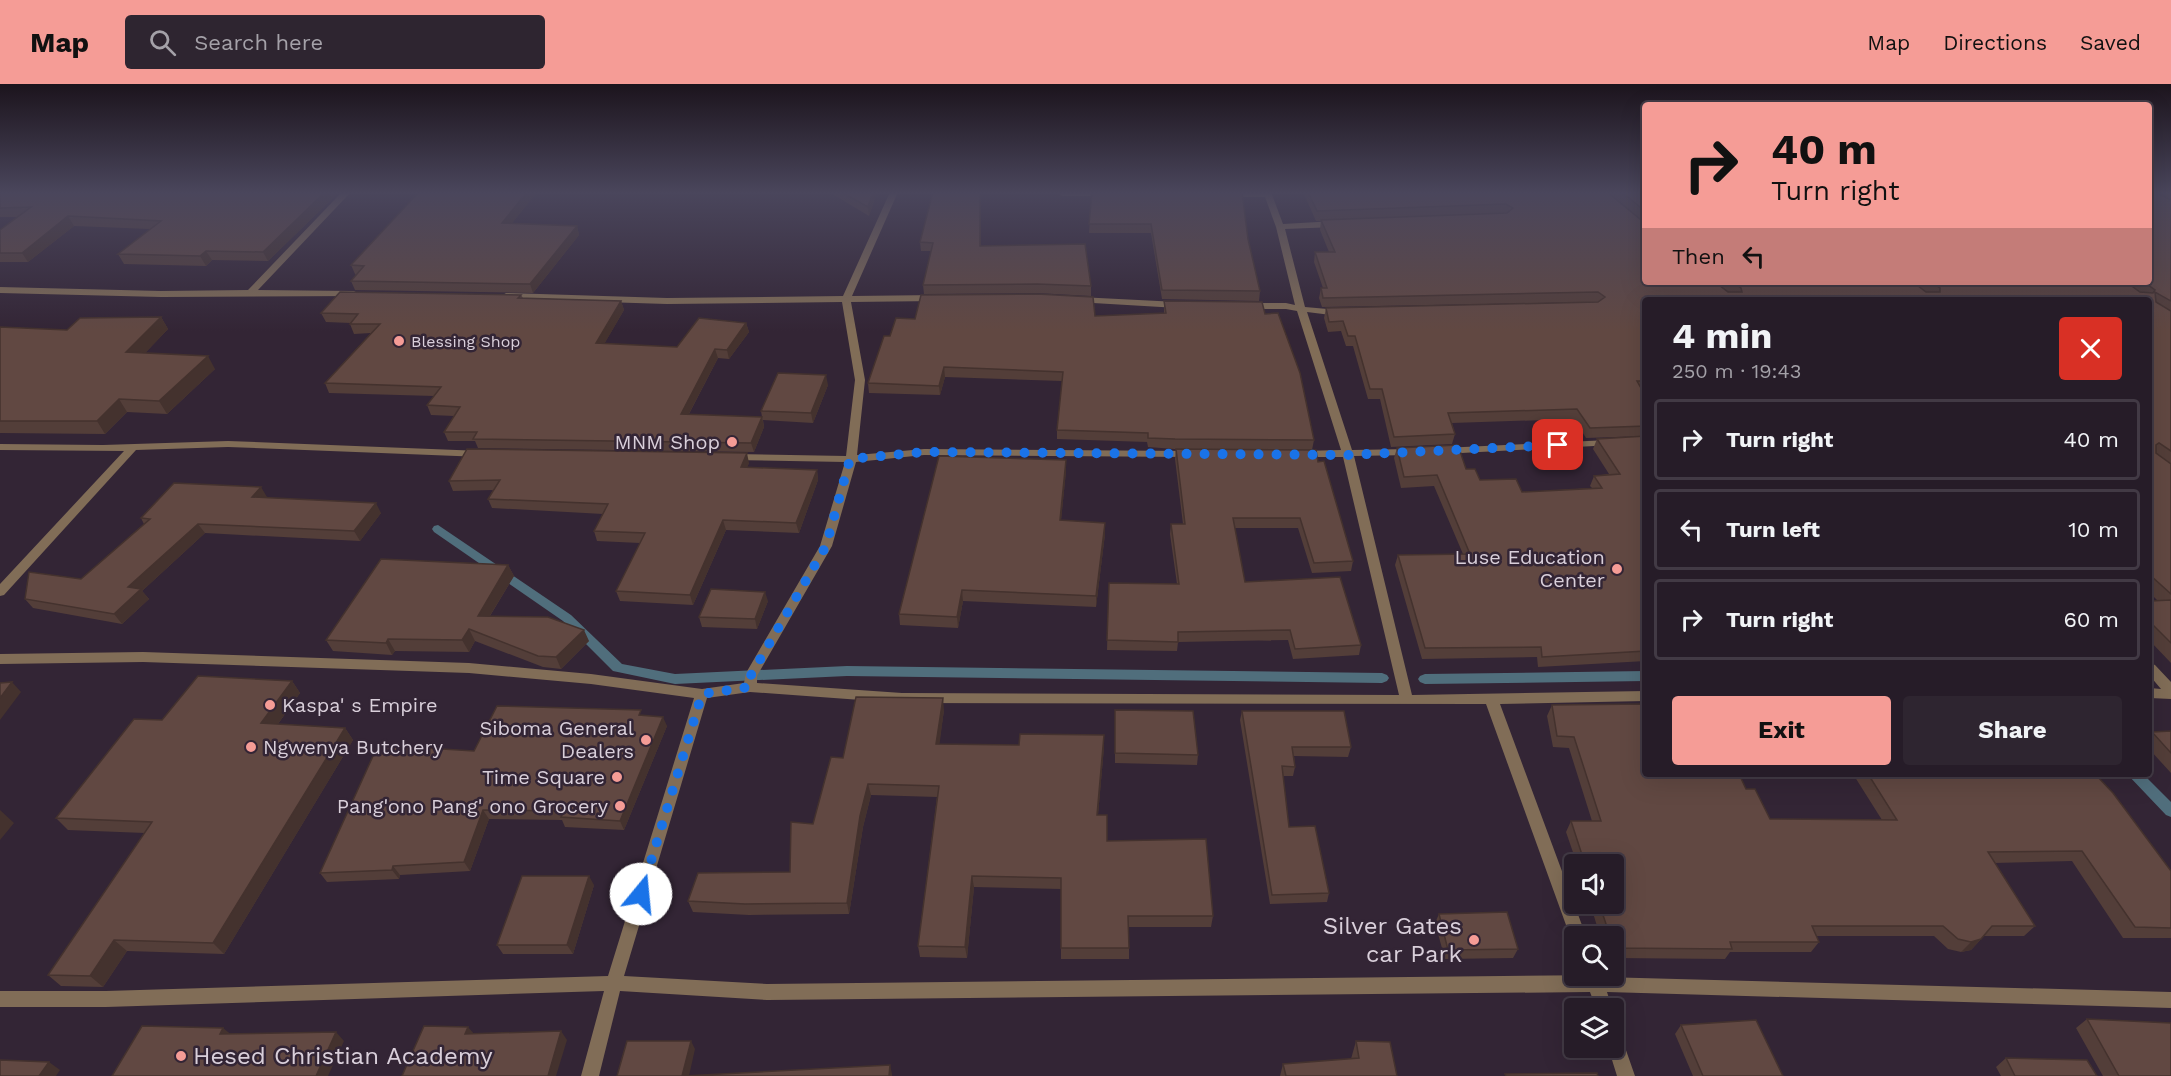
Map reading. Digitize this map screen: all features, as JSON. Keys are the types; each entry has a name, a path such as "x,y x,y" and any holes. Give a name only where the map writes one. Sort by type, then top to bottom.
{"street":[{"path":"250,293 303,238"},
{"path":"750,687 751,675 826,546 850,459 860,380 846,300 873,238"},
{"path":"1283,238 1302,309 1348,455 1407,700"},
{"path":"0,290 161,294 369,294"},
{"path":"500,296 667,301 942,298"},
{"path":"1071,300 1185,305"},
{"path":"1241,306 1286,306 1323,313 1346,313"},
{"path":"1289,454 1348,455 1622,442"},
{"path":"0,447 228,444 492,454"},
{"path":"0,592 133,447"},
{"path":"719,457 850,459 924,452 1207,454"},
{"path":"0,659 143,657 468,668 591,679 702,694 750,687 902,698 1407,700 1642,696"},
{"path":"2152,670 2171,692"},
{"path":"2152,693 2171,692"},
{"path":"590,1076 614,983 702,694"},
{"path":"1491,698 1574,926"},
{"path":"0,999 130,998 614,983 767,992 1564,979"},
{"path":"1624,980 2171,1000"},
{"path":"1620,1058 1626,1076"}],"building":[{"path":"0,238 40,238 22,253 0,253"},
{"path":"138,238 277,238 263,252 206,251 200,256 118,254"},
{"path":"376,238 567,238 530,284 351,281 364,266 351,265"},
{"path":"921,238 980,238 980,246 1085,244 1091,286 923,285 933,243 920,242"},
{"path":"1153,238 1248,238 1260,291 1162,290"},
{"path":"1329,238 1642,238 1642,285 1719,285 1728,292 1742,292 1736,285 1917,285 1926,292 1940,292 1940,288 1936,285 2130,285 2140,292 2153,293 2155,290 2148,285 2152,285 2152,238 2171,238 2171,301 2155,292 2156,302 2171,311 2171,451 2159,443 2156,445 2156,453 2171,464 2171,594 2152,577 2152,297 1642,297 1642,381 1637,381 1642,390 1642,426 1590,428 1577,409 1448,413 1455,434 1394,437 1382,389 1370,389 1355,336 1348,336 1343,321 1329,322 1326,308 1598,302 1605,297 1598,292 1323,298 1321,288 1327,288 1315,252 1335,252"},
{"path":"340,292 521,295 518,298 621,301 596,343 677,347 699,318 746,323 727,350 715,349 681,414 762,417 751,443 473,439 477,432 444,432 460,407 427,405 441,387 325,383 380,324 350,324 358,314 321,313"},
{"path":"1037,294 1093,297 1095,316 1166,313 1164,301 1262,302 1265,314 1278,313 1300,373 1314,440 1148,438 1148,433 1057,430 1063,372 944,367 939,386 868,383 884,336 890,336 896,318 915,319 921,295"},
{"path":"161,317 126,352 208,356 159,401 119,399 97,421 0,421 0,327 67,330 80,318"},
{"path":"778,373 826,375 811,413 761,411"},
{"path":"1642,436 1642,651 1542,657 1541,647 1425,648 1398,555 1470,554 1437,475 1404,477 1397,448 1458,445 1466,469 1475,469 1480,480 1516,479 1522,492 1602,488 1594,476 1620,474 1597,439"},
{"path":"467,449 747,453 741,467 817,470 796,523 723,520 690,595 616,591 645,533 594,531 608,504 488,499 500,480 449,481"},
{"path":"1176,449 1316,450 1318,462 1324,461 1353,561 1314,563 1300,518 1233,518 1245,582 1340,577 1361,645 1295,649 1290,630 1178,632 1178,642 1107,640 1109,583 1179,584 1171,524 1185,524"},
{"path":"939,456 1066,460 1060,520 1105,523 1096,596 962,590 957,617 899,614"},
{"path":"174,483 261,487 252,497 376,503 354,531 198,524 128,587 141,589 114,614 25,599 29,572 81,579 150,519 141,518"},
{"path":"381,559 508,565 478,616 548,617 584,630 556,657 538,656 469,629 462,640 388,639 386,643 326,640"},
{"path":"711,589 765,592 755,619 699,617"},
{"path":"2171,600 2171,643 2152,624 2152,601"},
{"path":"198,676 292,681 261,723 345,728 213,943 114,940 90,976 48,975 152,822 56,818 134,719 162,720"},
{"path":"12,682 0,698 0,683"},
{"path":"856,697 943,698 936,744 1019,745 1020,734 1104,735 1097,815 1107,815 1107,841 1206,839 1213,916 1128,916 1129,948 1061,948 1061,878 972,876 965,947 918,946 939,786 868,784 860,816 847,903 745,904 688,901 698,873 790,872 791,822 813,824 831,757 843,758"},
{"path":"1642,704 1642,777 1740,777 1746,789 1755,789 1770,819 1897,820 1870,777 2098,777 2113,793 2171,871 2171,928 2135,927 2082,851 1988,852 2035,926 1992,926 1981,939 1971,942 1958,939 1943,926 1812,926 1819,942 1730,942 1732,949 1624,948 1624,926 1607,926 1603,914 1624,914 1624,854 1582,854 1571,821 1601,821 1574,737 1557,736 1552,705"},
{"path":"497,706 641,710 639,715 663,717 620,821 561,817 564,811 483,810 464,862 393,866 392,870 320,873 378,745 474,751"},
{"path":"1115,710 1193,711 1198,755 1115,753"},
{"path":"1242,711 1344,711 1351,747 1292,747 1295,767 1282,766 1289,827 1315,826 1329,893 1272,895"},
{"path":"2171,731 2171,753 2152,732"},
{"path":"522,876 589,876 567,945 497,945"},
{"name":"Silver Gates car Park","path":"1507,912 1518,949 1448,950 1439,914"},
{"path":"2087,1019 2171,1023 2171,1076 2119,1076"},
{"path":"1756,1020 1783,1076 1703,1076 1681,1025"},
{"path":"142,1026 223,1028 220,1034 336,1032 316,1076 112,1076"},
{"path":"424,1026 468,1027 465,1034 561,1031 548,1076 402,1076"},
{"path":"627,1041 691,1041 682,1076 617,1076"},
{"path":"1356,1041 1390,1042 1397,1076 1286,1076 1283,1064 1359,1058"},
{"path":"2006,1058 2087,1060 2097,1076 2015,1076"},
{"path":"0,1060 49,1062 39,1076 0,1076"},
{"path":"890,1065 889,1076 683,1076"},
{"path":"1597,1073 1598,1076 1506,1076 1505,1074"}],"waterway":[{"path":"438,529 567,618 618,668 675,679 847,671 1382,678"},
{"path":"1425,679 1642,676"},
{"path":"2137,777 2171,811"}],"place":[{"name":"Blessing Shop","path":"399,341"},
{"name":"MNM Shop","path":"732,442"},
{"name":"Luse Education Center","path":"1617,569"},
{"name":"Kaspa' s Empire","path":"270,705"},
{"name":"Siboma General Dealers","path":"646,740"},
{"name":"Ngwenya Butchery","path":"251,747"},
{"name":"Time Square","path":"617,777"},
{"name":"Pang'ono Pang' ono Grocery","path":"620,806"},
{"name":"Silver Gates car Park","path":"1474,940"},
{"name":"Hesed Christian Academy","path":"181,1056"}],"route":[{"path":"641,894 702,694 750,687 751,675 826,546 850,459 924,452 1348,455 1558,445"}]}
